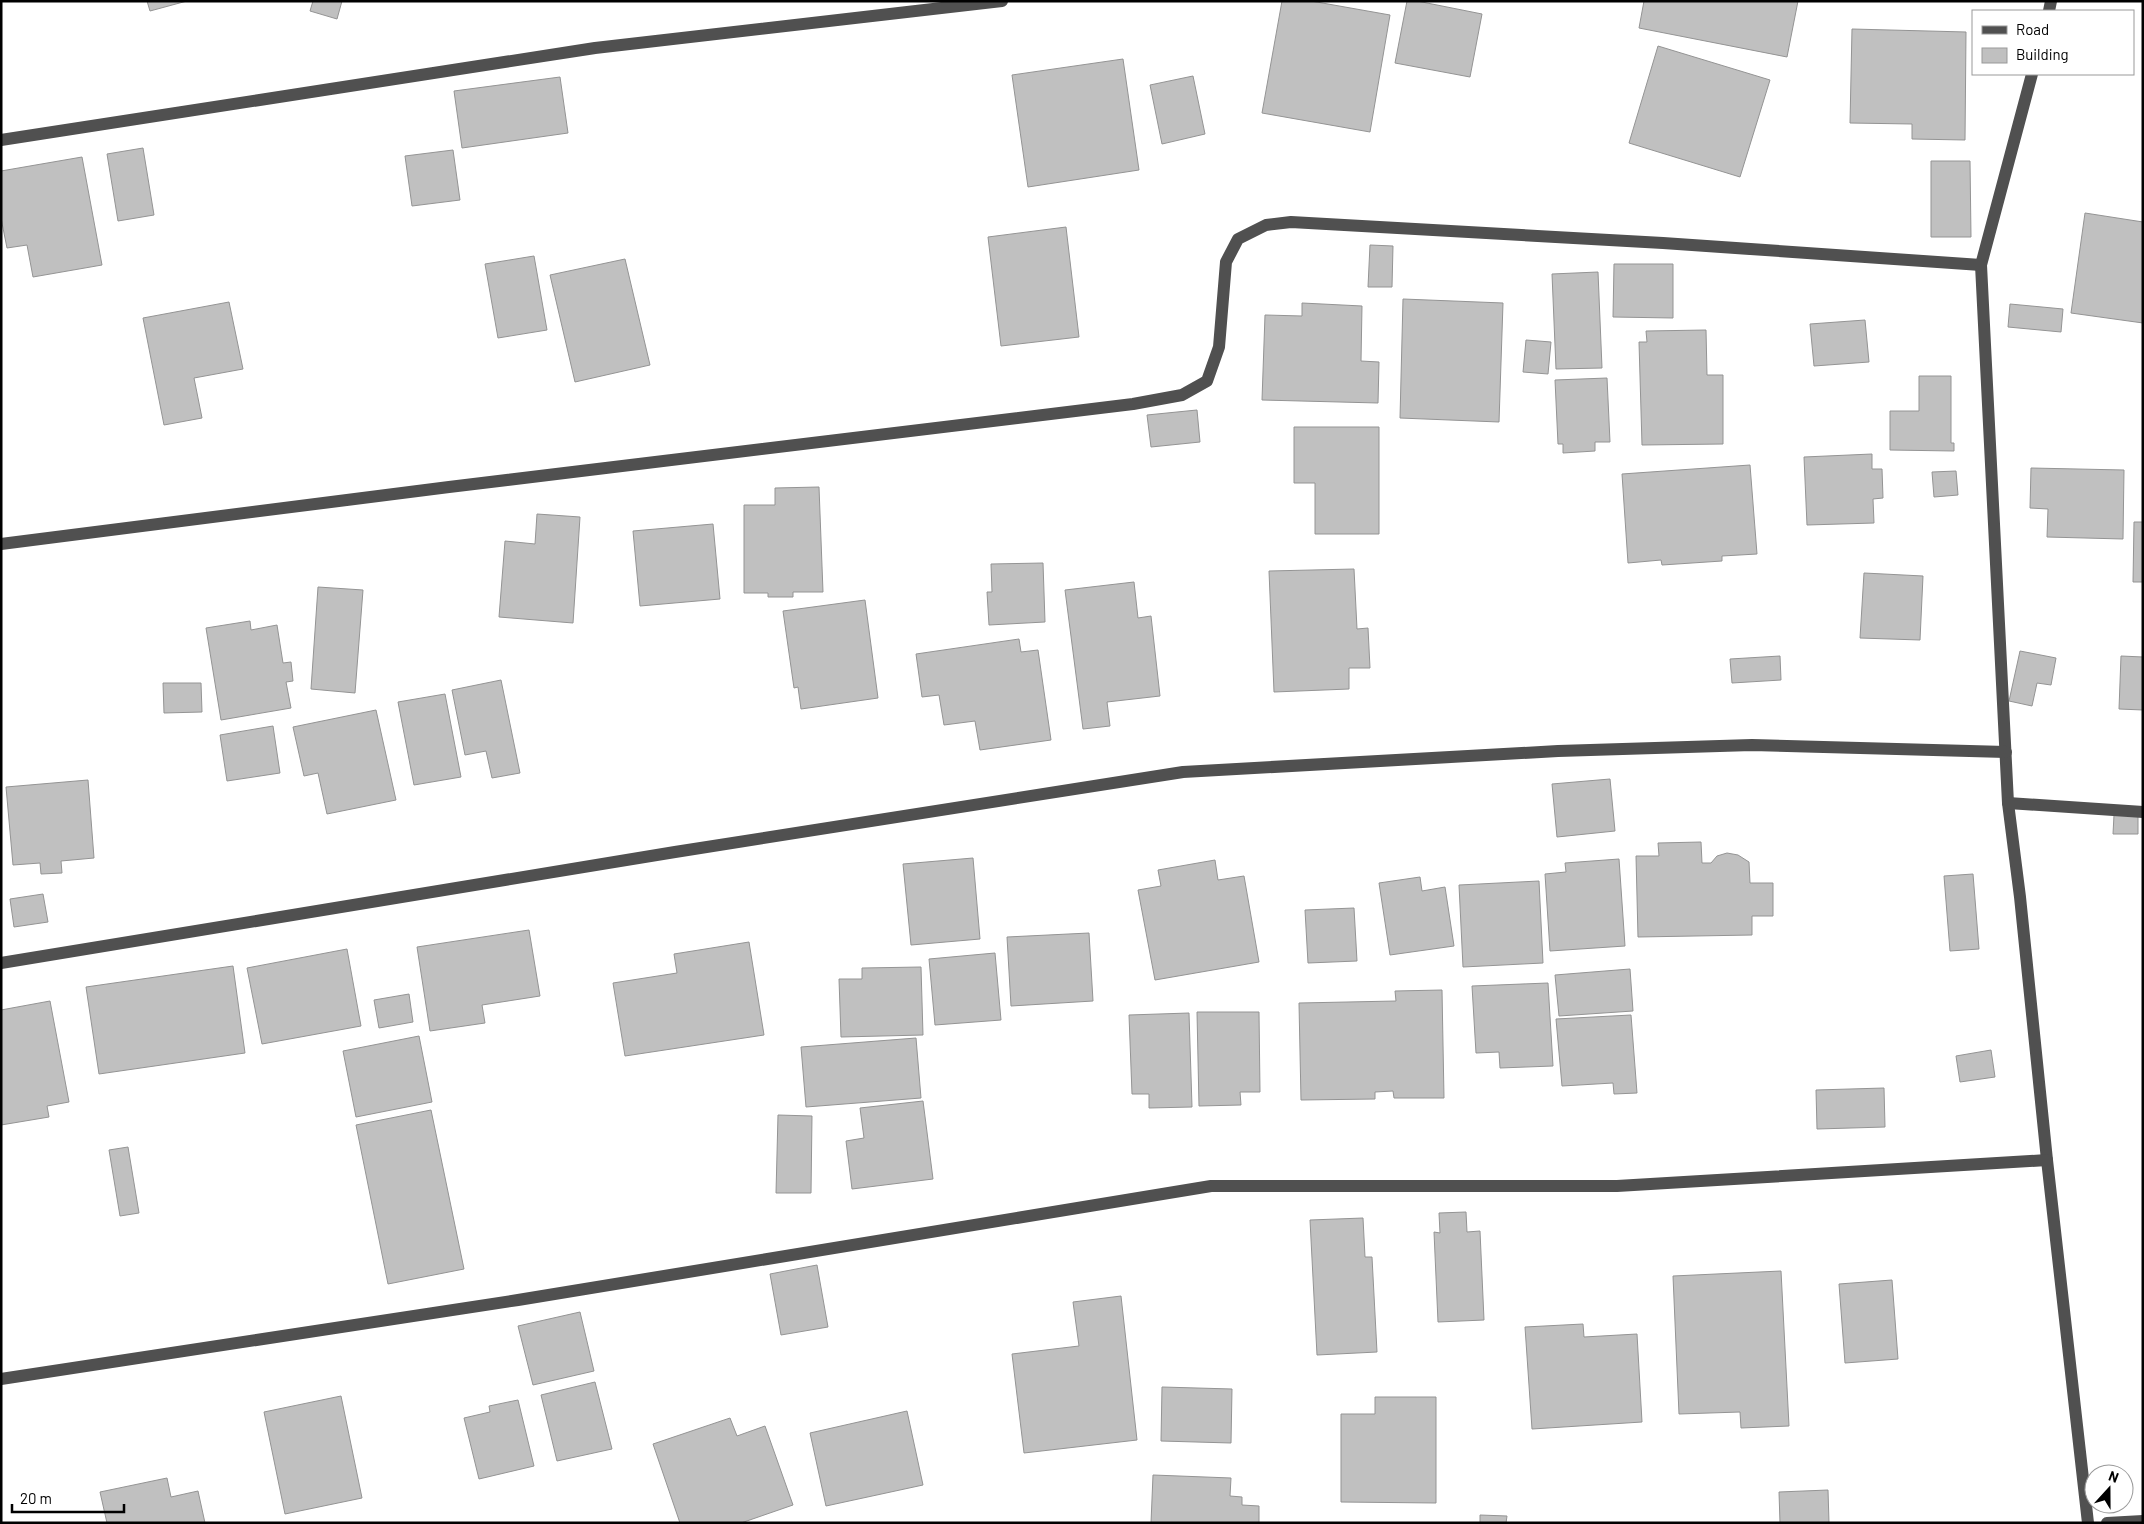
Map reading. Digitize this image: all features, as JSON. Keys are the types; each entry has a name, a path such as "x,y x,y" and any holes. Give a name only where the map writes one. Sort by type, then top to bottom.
{"street":[{"path":"1,140 595,48 1002,1"},
{"path":"2032,75 1982,265 2008,804 2020,897 2047,1160 2088,1523"},
{"path":"1,544 1133,404 1182,396 1207,381 1219,347 1226,262 1238,238 1266,225 1301,222 1663,243 1982,265"},
{"path":"1,963 676,852 1183,772 1558,751 1752,745 2006,752"},
{"path":"2008,804 2143,812"},
{"path":"1,1379 518,1300 1211,1186 1617,1186 2047,1160"},
{"path":"2106,1523 2143,1521"}],"building":[{"path":"147,1 187,1 150,11"},
{"path":"313,1 342,1 337,19 310,11"},
{"path":"1282,1 1311,1 1390,15 1370,132 1262,113"},
{"path":"1407,1 1417,1 1482,14 1470,77 1395,63"},
{"path":"1644,1 1798,1 1787,57 1639,28"},
{"path":"1852,29 1966,32 1965,140 1912,139 1912,124 1850,123"},
{"path":"1658,46 1770,80 1740,177 1629,143"},
{"path":"1123,59 1139,170 1028,187 1012,75"},
{"path":"1193,76 1205,134 1162,144 1150,85"},
{"path":"560,77 568,133 462,148 454,91"},
{"path":"143,148 154,215 118,221 107,154"},
{"path":"453,150 460,200 412,206 405,156"},
{"path":"82,157 102,265 33,277 27,245 7,248 1,218 1,171"},
{"path":"1931,161 1970,161 1971,237 1931,237"},
{"path":"2085,213 2143,222 2143,323 2071,313"},
{"path":"1066,227 1079,337 1001,346 988,237"},
{"path":"1370,245 1393,246 1392,287 1368,287"},
{"path":"534,256 547,330 498,338 485,264"},
{"path":"625,259 650,365 575,382 550,275"},
{"path":"1614,264 1673,264 1673,318 1613,317"},
{"path":"1598,272 1602,368 1556,369 1552,274"},
{"path":"1403,299 1503,303 1499,422 1400,418"},
{"path":"229,302 243,369 194,378 202,418 164,425 143,318"},
{"path":"1302,303 1362,306 1361,361 1379,362 1378,403 1262,400 1265,315 1302,316"},
{"path":"2010,304 2063,309 2061,332 2008,327"},
{"path":"1865,320 1869,362 1814,366 1810,324"},
{"path":"1706,330 1707,375 1723,375 1723,444 1642,445 1639,342 1647,342 1646,331"},
{"path":"1526,340 1551,342 1548,374 1523,372"},
{"path":"1919,376 1951,376 1951,443 1954,443 1954,451 1890,450 1890,411 1919,411"},
{"path":"1607,378 1610,442 1595,442 1595,451 1563,453 1563,444 1558,444 1555,380"},
{"path":"1197,410 1200,442 1151,447 1147,415"},
{"path":"1294,427 1379,427 1379,534 1315,534 1315,483 1294,483"},
{"path":"1872,454 1872,469 1882,469 1883,498 1873,499 1874,523 1807,525 1804,457"},
{"path":"1750,465 1757,554 1722,556 1722,561 1662,565 1661,560 1628,563 1622,474"},
{"path":"2031,468 2124,470 2123,539 2047,537 2048,509 2030,508"},
{"path":"1956,471 1958,495 1934,497 1932,472"},
{"path":"819,487 823,592 793,592 793,597 768,597 768,593 744,593 744,505 775,505 775,488"},
{"path":"537,514 580,517 573,623 499,617 505,541 535,544"},
{"path":"2134,522 2143,522 2143,582 2133,582"},
{"path":"713,524 720,599 640,606 633,531"},
{"path":"1043,563 1045,622 989,625 987,592 992,592 991,564"},
{"path":"1354,569 1357,629 1368,628 1370,668 1349,668 1349,689 1274,692 1269,571"},
{"path":"1864,573 1923,576 1920,640 1860,638"},
{"path":"1134,582 1138,618 1151,616 1160,696 1107,702 1110,726 1083,729 1065,590"},
{"path":"318,587 363,590 355,693 311,689"},
{"path":"865,600 878,698 801,709 798,687 794,688 783,611"},
{"path":"250,621 251,630 277,625 283,663 291,662 293,681 286,682 291,708 221,720 206,628"},
{"path":"1019,639 1021,652 1038,650 1051,740 980,750 975,721 944,725 939,695 922,697 916,654"},
{"path":"2020,651 2056,658 2051,685 2037,683 2032,706 2009,701"},
{"path":"1780,656 1781,680 1732,683 1730,659"},
{"path":"2121,656 2143,657 2143,710 2119,709"},
{"path":"501,680 520,773 492,778 486,751 465,755 452,690"},
{"path":"163,683 201,683 202,712 164,713"},
{"path":"445,694 461,777 414,785 398,702"},
{"path":"376,710 396,800 327,814 318,773 304,776 293,727"},
{"path":"273,726 280,773 227,781 220,735"},
{"path":"1610,779 1615,831 1557,837 1552,784"},
{"path":"88,780 94,858 61,861 62,873 41,874 40,863 13,865 6,787"},
{"path":"2114,815 2138,815 2138,834 2113,834"},
{"path":"1701,842 1702,863 1711,863 1717,856 1727,853 1738,855 1749,862 1750,883 1773,883 1773,916 1752,916 1752,935 1638,937 1636,856 1659,856 1658,843"},
{"path":"973,858 980,939 911,945 903,864"},
{"path":"1619,859 1625,946 1550,951 1545,874 1566,872 1565,863"},
{"path":"1215,860 1218,880 1244,876 1259,962 1155,980 1138,890 1161,886 1158,870"},
{"path":"1973,874 1979,949 1950,951 1944,876"},
{"path":"1420,877 1422,891 1445,887 1454,946 1390,955 1379,883"},
{"path":"1539,881 1543,963 1463,967 1459,885"},
{"path":"43,894 48,922 14,927 10,899"},
{"path":"1354,908 1357,961 1308,963 1305,910"},
{"path":"529,930 540,996 482,1005 485,1023 430,1031 417,947"},
{"path":"1089,933 1093,1001 1011,1006 1007,937"},
{"path":"749,942 764,1035 625,1056 613,983 677,973 674,954"},
{"path":"347,949 361,1026 262,1044 247,968"},
{"path":"995,953 1001,1020 935,1025 929,959"},
{"path":"233,966 245,1053 99,1074 86,987"},
{"path":"921,967 923,1035 841,1037 839,979 862,979 862,968"},
{"path":"1630,969 1633,1011 1559,1016 1555,975"},
{"path":"1548,983 1553,1066 1500,1068 1499,1052 1476,1053 1472,986"},
{"path":"1442,990 1444,1098 1394,1098 1393,1091 1375,1092 1375,1099 1301,1100 1299,1003 1396,1001 1395,991"},
{"path":"409,994 413,1022 379,1028 374,1000"},
{"path":"50,1001 69,1102 47,1106 49,1117 1,1125 1,1010"},
{"path":"1197,1012 1259,1012 1260,1092 1240,1092 1241,1105 1199,1106"},
{"path":"1189,1013 1192,1107 1149,1108 1149,1094 1132,1094 1129,1015"},
{"path":"1631,1015 1637,1093 1614,1094 1613,1083 1562,1086 1556,1019"},
{"path":"419,1036 432,1102 356,1117 343,1051"},
{"path":"916,1038 921,1098 806,1107 801,1047"},
{"path":"1991,1050 1995,1077 1960,1082 1956,1056"},
{"path":"1884,1088 1885,1127 1817,1129 1816,1090"},
{"path":"923,1101 933,1179 852,1189 846,1141 864,1138 860,1108"},
{"path":"431,1110 464,1269 388,1284 356,1125"},
{"path":"778,1115 812,1116 811,1193 776,1193"},
{"path":"128,1147 139,1213 120,1216 109,1150"},
{"path":"1466,1212 1467,1232 1480,1231 1484,1320 1438,1322 1434,1232 1440,1233 1439,1213"},
{"path":"1363,1218 1365,1257 1372,1257 1377,1352 1317,1355 1310,1220"},
{"path":"817,1265 828,1327 781,1335 770,1274"},
{"path":"1781,1271 1789,1426 1741,1428 1740,1412 1679,1414 1673,1276"},
{"path":"1892,1280 1898,1359 1845,1363 1839,1284"},
{"path":"1121,1296 1137,1440 1024,1453 1012,1354 1079,1346 1073,1302"},
{"path":"580,1312 594,1371 533,1385 518,1326"},
{"path":"1583,1324 1584,1337 1637,1334 1642,1422 1532,1429 1525,1327"},
{"path":"595,1382 612,1449 557,1461 541,1395"},
{"path":"1162,1387 1232,1389 1231,1443 1161,1441"},
{"path":"341,1396 362,1498 285,1514 264,1412"},
{"path":"1375,1397 1436,1397 1436,1503 1341,1502 1341,1414 1375,1414"},
{"path":"518,1400 534,1466 479,1479 464,1418 490,1412 489,1406"},
{"path":"907,1411 923,1485 826,1506 810,1433"},
{"path":"730,1418 737,1436 765,1426 793,1505 741,1523 680,1523 653,1444"},
{"path":"1153,1475 1231,1478 1230,1496 1242,1497 1242,1505 1259,1506 1259,1523 1151,1523"},
{"path":"167,1478 171,1497 198,1491 205,1523 107,1523 100,1492"},
{"path":"1828,1490 1829,1523 1780,1523 1779,1492"},
{"path":"1480,1515 1507,1516 1506,1523 1480,1523"}]}
